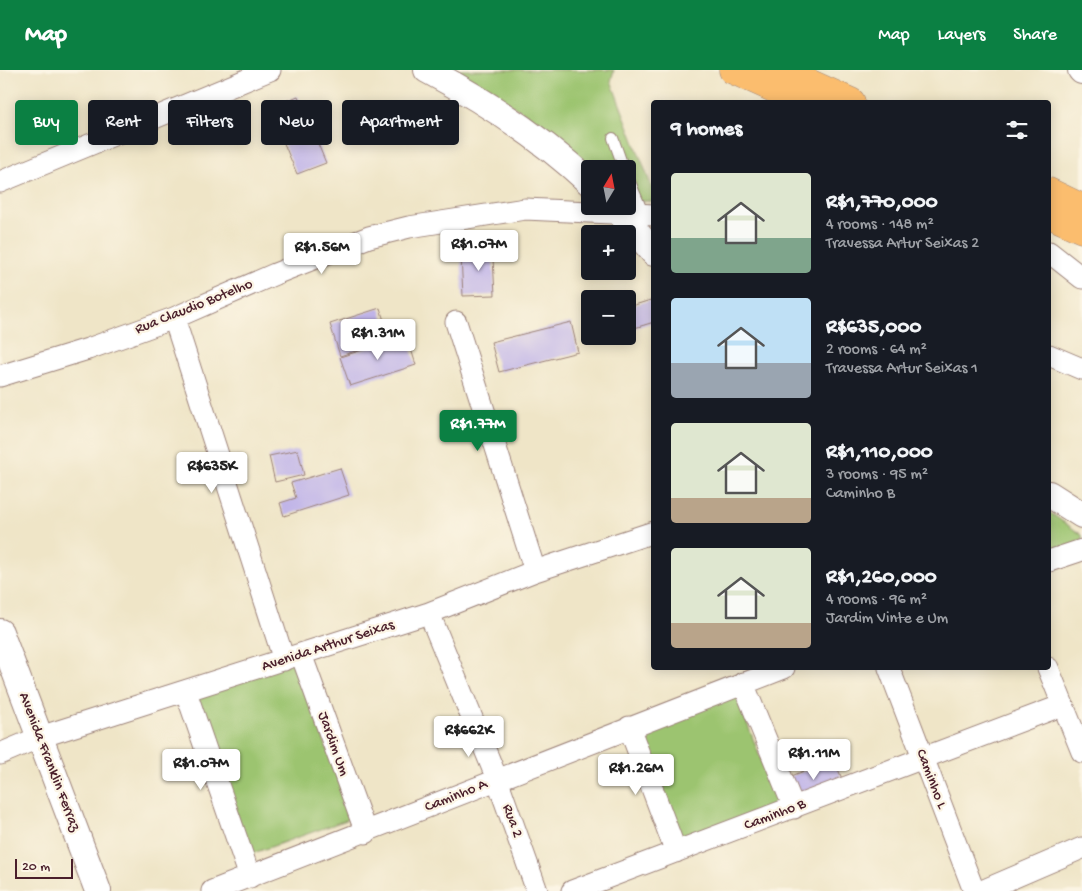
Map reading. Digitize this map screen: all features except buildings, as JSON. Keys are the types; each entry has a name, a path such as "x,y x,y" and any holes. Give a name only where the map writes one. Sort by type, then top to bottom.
{"main road":[{"path":"733,70 800,100"},
{"path":"780,70 848,100"},
{"path":"1051,193 1082,208"},
{"path":"1051,215 1082,229"}],"street":[{"path":"0,182 270,70"},
{"path":"427,70 508,120 564,158 581,174"},
{"name":"Rua Claudio Botelho","path":"0,376 88,349 174,318 275,274 360,240 409,227 525,209 581,211"},
{"path":"635,215 651,246"},
{"path":"1051,254 1082,278"},
{"name":"Jardim Um","path":"174,318 293,657 366,833"},
{"path":"456,322 535,571"},
{"path":"1051,356 1079,364"},
{"path":"1051,495 1082,515"},
{"name":"Avenida Arthur Seixas","path":"0,754 40,737 429,613 535,571 651,533"},
{"path":"1051,560 1082,550"},
{"name":"Rua 2","path":"429,613 497,779 537,891"},
{"name":"Avenida Franklin Ferraz","path":"0,632 98,891"},
{"name":"Caminho A","path":"212,891 366,833 628,727 779,670"},
{"name":"Caminho L","path":"890,670 974,891"},
{"path":"1049,670 1082,752"},
{"path":"743,683 794,808"},
{"path":"186,692 250,877"},
{"name":"Caminho B","path":"572,891 923,759 1063,704"},
{"path":"628,727 676,852"},
{"path":"982,891 1082,848"}],"lane":[{"path":"613,138 621,160"}],"green space":[{"path":"454,70 614,70 611,81 651,185 651,201 636,201 636,160 583,160 557,133"},
{"path":"1051,513 1082,535 1082,546 1051,556"},
{"path":"295,660 352,818 251,854 194,696"},
{"path":"734,689 778,804 680,840 637,726"}]}
